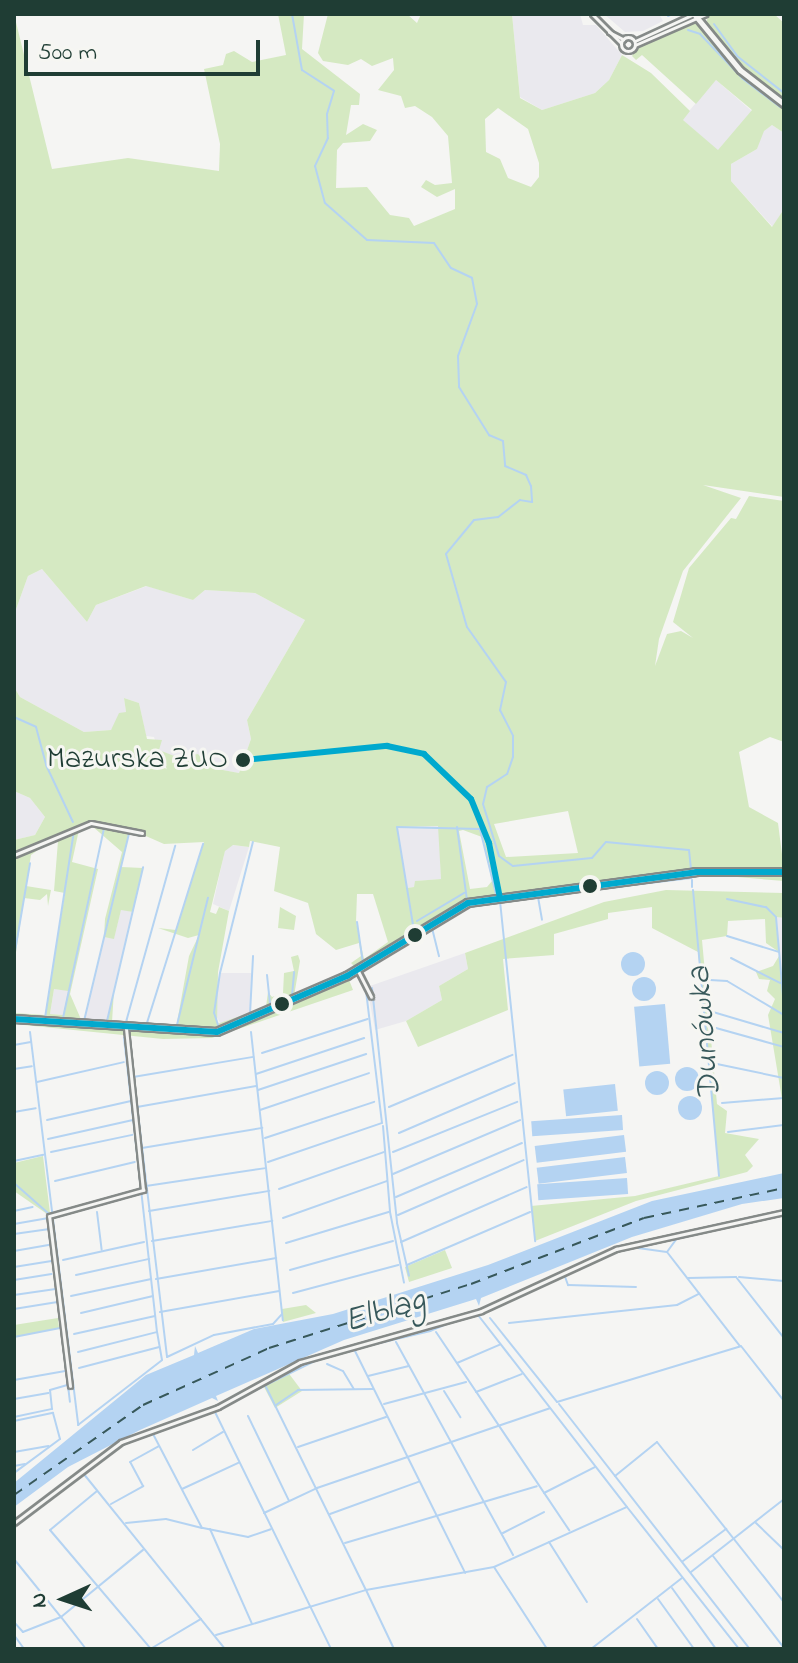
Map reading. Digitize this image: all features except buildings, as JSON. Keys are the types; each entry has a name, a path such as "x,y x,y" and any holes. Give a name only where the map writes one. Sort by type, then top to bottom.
{"main road":[{"path":"14,1019 126,1029 222,1031 358,970 472,902 696,872 784,872"}],"street":[{"path":"592,14 622,41 635,43"},
{"path":"622,41 626,51 635,43 695,15 705,14 703,25"},
{"path":"695,15 740,70 784,104"},
{"path":"14,855 91,823 142,833"},
{"path":"358,970 371,997"},
{"path":"70,1386 49,1214 143,1190 126,1029"},
{"path":"14,1523 121,1442 236,1398 300,1362 481,1311 616,1249 784,1212"}],"shaded area":[{"path":"512,14 580,14 583,25 596,25 622,55 609,80 595,93 542,110 520,97"},
{"path":"604,14 659,14 663,21 643,31 625,32"},
{"path":"716,80 752,111 718,151 682,119"},
{"path":"772,125 784,133 784,209 773,227 731,181 731,164 757,149 763,131"},
{"path":"42,569 87,622 96,605 147,586 193,600 205,590 255,593 305,620 247,720 251,739 239,773 212,768 198,754 177,757 158,750 154,737 146,736 139,703 124,698 126,712 111,730 84,732 20,697 14,687 14,615 28,576"},
{"path":"14,791 30,798 45,817 35,835 14,840"},
{"path":"439,826 441,879 416,881 414,887 407,888 397,827"},
{"path":"232,845 249,847 229,911 213,904 225,850"},
{"path":"121,909 133,912 106,1023 84,1019 104,937 114,938"},
{"path":"776,917 784,918 784,1006 779,956"},
{"path":"465,953 468,969 439,986 442,1000 406,1021 375,1030 367,987"},
{"path":"220,973 251,973 250,1015 221,1024 214,1013"},
{"path":"54,989 68,990 63,1015 50,1014"}],"green space":[{"path":"14,14 52,169 128,158 219,171 220,144 204,69 223,65 226,54 234,51 252,62 286,55 278,14 304,14 302,49 360,94 359,105 351,105 346,135 363,124 377,130 370,141 343,143 337,150 336,188 367,187 390,215 409,218 414,226 455,209 455,189 437,197 421,187 426,180 435,185 452,183 448,136 432,117 415,106 405,108 401,96 378,90 394,70 393,58 372,66 361,59 348,65 323,61 318,53 328,14 407,14 417,23 421,14 512,14 520,98 542,110 595,93 609,80 622,55 651,73 690,111 683,120 718,150 752,110 716,80 696,104 642,55 636,60 632,56 637,47 695,21 736,70 784,106 784,133 772,125 764,131 757,149 731,164 731,181 772,227 784,209 784,497 703,485 741,498 683,571 659,639 655,666 667,634 681,631 693,638 673,622 689,568 731,518 736,519 749,496 784,501 784,742 770,737 739,752 749,807 778,823 784,870 691,871 468,901 354,966 351,963 361,956 359,943 336,950 316,934 308,903 274,891 280,847 250,841 249,847 233,845 225,851 210,912 216,914 219,907 229,911 218,972 217,1024 266,1007 268,992 272,997 283,993 284,973 294,971 291,957 298,955 300,961 294,996 328,981 227,1028 184,1032 106,1026 114,990 112,1022 125,1024 127,1019 130,1025 142,1026 148,1021 151,1027 176,1028 189,956 199,935 188,938 158,928 176,930 204,842 164,844 130,829 121,867 143,868 133,912 121,910 114,939 104,937 105,919 122,852 92,826 80,825 72,862 98,869 70,994 83,1024 14,1017 14,1013 45,1015 65,893 54,891 58,841 53,839 31,855 26,886 51,890 48,906 47,894 40,900 24,898 14,966 14,840 35,835 45,817 30,798 14,791 14,687 20,697 84,732 111,730 119,713 126,712 124,698 139,703 147,739 162,740 159,750 177,757 198,754 212,768 239,773 251,739 247,720 305,620 255,593 205,590 193,600 146,586 96,605 87,622 42,569 28,576 14,615","holes":["498,108 528,129 539,163 539,177 531,187 508,178 500,159 486,152 485,119","568,811 578,853 506,857 494,824","438,826 441,879 415,881 414,887 407,888 397,827","463,830 482,837 492,881 487,887 470,889 459,831","357,894 373,894 388,942 364,959 356,922","54,989 68,991 63,1015 50,1014"]},
{"path":"709,14 774,14 784,23 784,102 737,65 706,23"},
{"path":"784,874 784,881 713,875"},
{"path":"666,890 784,893 784,918 776,917 779,952 766,943 765,919 728,921 727,936 702,940 717,1104 727,1111 725,1133 759,1139 745,1155 753,1166 747,1172 636,1201 535,1241 531,1206 635,1196 719,1176 698,952 652,928 652,907 608,913 608,919 554,934 554,955 503,959 508,1010 418,1047 406,1021 442,1000 439,986 468,969 465,953 604,902"},
{"path":"280,907 296,916 294,930 278,928"},
{"path":"779,956 784,1006 784,1111 768,1015 775,999 767,991 770,980 759,979 756,972 773,966"},
{"path":"348,977 353,990 212,1038 163,1039 14,1024 205,1035 234,1029"},
{"path":"43,1156 50,1213 47,1214 14,1191 14,1163"},
{"path":"445,1250 452,1268 409,1282 405,1267"},
{"path":"306,1305 316,1313 283,1322 282,1309"},
{"path":"58,1318 59,1328 14,1337 14,1325"},
{"path":"287,1371 302,1391 275,1408 263,1385"}],"water":[{"path":"633,952 642,955 645,964 642,973 633,976 624,973 621,964 624,955"},
{"path":"644,977 653,980 656,989 653,998 644,1001 635,998 632,989 635,980"},
{"path":"665,1004 670,1064 639,1066 634,1007"},
{"path":"687,1067 696,1070 699,1079 696,1088 687,1091 678,1088 675,1079 678,1070"},
{"path":"657,1071 666,1074 669,1083 666,1092 657,1095 648,1092 645,1083 648,1074"},
{"path":"615,1084 618,1111 566,1116 563,1089"},
{"path":"690,1096 699,1099 702,1108 699,1117 690,1120 681,1117 678,1108 681,1099"},
{"path":"622,1115 623,1130 532,1136 531,1121"},
{"path":"624,1135 626,1152 537,1163 535,1146"},
{"path":"625,1157 627,1173 539,1184 537,1168"},
{"name":"Elbląg","path":"784,1173 784,1198 742,1204 632,1237 481,1298 479,1306 476,1299 344,1340 216,1396 218,1401 212,1398 140,1430 68,1467 14,1507 14,1483 146,1375 194,1355 195,1346 198,1353 254,1329 333,1314 488,1265 652,1201"},
{"path":"627,1178 628,1194 538,1200 537,1184"}],"waterway":[{"name":"Dunówka","path":"292,14 302,70 334,91 327,114 328,138 315,166 325,203 367,240 434,243 451,268 472,278 477,304 458,356 459,387 489,435 503,441 505,466 526,475 531,486 532,502 520,500 498,517 474,520 446,554 467,627 506,682 500,710 513,736 513,757 507,774 487,787 483,804 499,856 513,866 592,858 606,842 689,850 691,870"},
{"path":"668,16 673,14"},
{"path":"714,24 737,56 784,93"},
{"path":"688,30 700,34 743,79 780,107"},
{"path":"14,717 36,727 46,765 73,822"},
{"path":"414,931 397,827 480,829 496,894"},
{"path":"457,827 467,900"},
{"path":"63,1018 104,828"},
{"path":"45,1018 74,831"},
{"path":"84,1021 129,833"},
{"path":"219,1028 214,1013 220,973 253,842"},
{"path":"146,1026 203,844"},
{"path":"126,1022 175,846"},
{"path":"14,957 30,863"},
{"path":"107,1021 143,867"},
{"path":"607,888 691,878"},
{"name":"Dunówka","path":"692,880 692,887"},
{"path":"570,892 600,888"},
{"name":"Dunówka","path":"693,890 719,1176"},
{"path":"417,921 464,893"},
{"path":"538,897 542,920"},
{"path":"176,1029 208,898"},
{"path":"727,899 766,907 776,917 784,1006"},
{"path":"500,901 535,1241"},
{"path":"357,922 363,963"},
{"path":"432,928 439,956"},
{"path":"259,1019 354,976 424,933"},
{"path":"370,959 406,935"},
{"path":"727,936 779,952"},
{"path":"250,1014 253,956"},
{"path":"731,958 780,983"},
{"path":"332,979 352,970"},
{"path":"292,996 294,972"},
{"path":"267,975 270,1005"},
{"path":"710,980 727,981 784,1015"},
{"name":"Elbląg","path":"372,988 397,1223 409,1276"},
{"path":"268,1162 382,1123 366,991"},
{"path":"713,1012 784,1033"},
{"path":"14,1015 41,1018"},
{"path":"262,1053 368,1019"},
{"path":"716,1028 784,1047"},
{"path":"30,1032 78,1425 162,1360 157,1332"},
{"path":"251,1032 283,1320"},
{"path":"78,1352 157,1332 124,1038"},
{"path":"129,1038 167,1357 214,1335 273,1324 282,1314"},
{"path":"256,1074 364,1038"},
{"path":"14,1045 31,1042"},
{"path":"258,1090 366,1054"},
{"path":"389,1107 512,1055"},
{"path":"133,1077 253,1057"},
{"path":"37,1082 124,1062"},
{"path":"717,1064 784,1078"},
{"path":"14,1069 32,1066"},
{"path":"260,1110 369,1073"},
{"path":"399,1133 515,1083"},
{"path":"137,1107 256,1086"},
{"path":"722,1103 784,1098"},
{"path":"47,1120 131,1101"},
{"path":"265,1138 374,1102"},
{"path":"393,1152 517,1102"},
{"path":"14,1112 36,1108"},
{"path":"48,1139 133,1120"},
{"path":"393,1174 520,1120"},
{"path":"728,1132 784,1125"},
{"name":"Elbląg","path":"383,1126 390,1212 404,1283"},
{"path":"142,1148 262,1128"},
{"path":"51,1152 132,1135"},
{"path":"396,1197 522,1143"},
{"path":"279,1189 384,1152"},
{"path":"14,1161 43,1155"},
{"path":"398,1215 524,1160"},
{"path":"55,1181 135,1162"},
{"path":"146,1186 266,1168"},
{"path":"283,1218 387,1181"},
{"path":"14,1183 50,1215"},
{"path":"401,1242 527,1187"},
{"path":"149,1211 269,1191"},
{"path":"99,1204 140,1194"},
{"path":"14,1211 33,1207"},
{"path":"97,1212 102,1250"},
{"path":"286,1243 389,1212"},
{"path":"407,1265 530,1212"},
{"path":"781,1214 784,1219"},
{"path":"14,1224 48,1218 70,1402"},
{"path":"152,1241 272,1221"},
{"path":"14,1234 48,1229"},
{"path":"638,1248 667,1252 678,1237"},
{"path":"290,1270 393,1241"},
{"path":"63,1260 144,1242"},
{"path":"14,1251 48,1245"},
{"path":"610,1253 638,1246"},
{"path":"667,1252 740,1346"},
{"path":"156,1279 276,1258"},
{"path":"76,1275 149,1259"},
{"path":"14,1267 52,1261"},
{"path":"293,1293 398,1265"},
{"path":"14,1280 52,1274"},
{"path":"564,1274 568,1285 636,1287"},
{"path":"688,1278 736,1277 784,1338"},
{"path":"739,1277 784,1281"},
{"path":"71,1296 151,1279"},
{"name":"Elbląg","path":"337,1353 430,1331 542,1284"},
{"path":"14,1295 56,1289"},
{"path":"160,1312 279,1291"},
{"path":"509,1323 677,1305 699,1294"},
{"path":"81,1313 153,1296"},
{"path":"14,1309 57,1302"},
{"path":"478,1315 626,1506"},
{"path":"74,1334 155,1316"},
{"path":"490,1318 557,1402 741,1346 784,1401"},
{"path":"14,1337 60,1328"},
{"name":"Elbląg","path":"436,1332 569,1530"},
{"name":"Elbląg","path":"396,1342 513,1555"},
{"path":"457,1363 499,1345"},
{"path":"79,1368 159,1347"},
{"name":"Elbląg","path":"354,1349 465,1573"},
{"path":"221,1407 323,1357"},
{"path":"327,1364 343,1371 354,1389"},
{"path":"368,1376 409,1366"},
{"path":"14,1380 65,1371"},
{"path":"476,1392 522,1374"},
{"path":"384,1404 466,1382"},
{"path":"14,1417 52,1409 50,1390 67,1385"},
{"path":"266,1387 366,1590 494,1567 547,1649"},
{"path":"276,1405 298,1390 373,1389"},
{"path":"444,1391 460,1417"},
{"path":"14,1399 48,1393"},
{"path":"559,1404 750,1649"},
{"path":"264,1513 317,1488 550,1408"},
{"path":"215,1412 331,1649"},
{"path":"14,1421 53,1413 60,1439 14,1473"},
{"path":"248,1416 289,1501"},
{"path":"298,1447 386,1417"},
{"path":"126,1523 166,1519 202,1528 152,1432"},
{"path":"193,1450 223,1432"},
{"path":"104,1457 129,1441"},
{"path":"615,1476 657,1442 784,1602"},
{"path":"14,1452 48,1446"},
{"path":"111,1504 143,1486 130,1462 159,1446"},
{"path":"182,1489 238,1463"},
{"path":"14,1466 25,1464"},
{"path":"544,1493 595,1467"},
{"path":"83,1473 225,1649"},
{"path":"14,1526 83,1473"},
{"path":"330,1514 418,1482"},
{"path":"345,1543 537,1486"},
{"path":"97,1491 50,1530 151,1649"},
{"path":"691,1572 784,1499"},
{"path":"494,1567 627,1507 739,1649"},
{"path":"503,1533 544,1512"},
{"path":"756,1523 784,1550"},
{"path":"203,1528 248,1537 271,1529"},
{"path":"210,1529 252,1624"},
{"path":"683,1561 726,1529"},
{"path":"549,1542 587,1602"},
{"path":"86,1649 61,1617 143,1550"},
{"path":"713,1556 784,1648"},
{"path":"14,1559 61,1617 23,1632 14,1622"},
{"path":"591,1649 682,1578"},
{"path":"672,1588 716,1649"},
{"path":"216,1635 366,1590 394,1649"},
{"path":"658,1599 694,1649"},
{"path":"152,1648 201,1619"},
{"path":"637,1619 658,1649"},
{"path":"14,1635 24,1649"}],"ferry route":[{"path":"14,1495 143,1405 269,1348 471,1284 644,1218 784,1188"}],"transit line":[{"path":"243,760 387,746 424,754 471,799 489,843 500,898"},
{"path":"14,1019 217,1032 347,976 468,903 696,872 784,872"}],"place":[{"name":"Mazurska ZUO","path":"243,760"}]}
